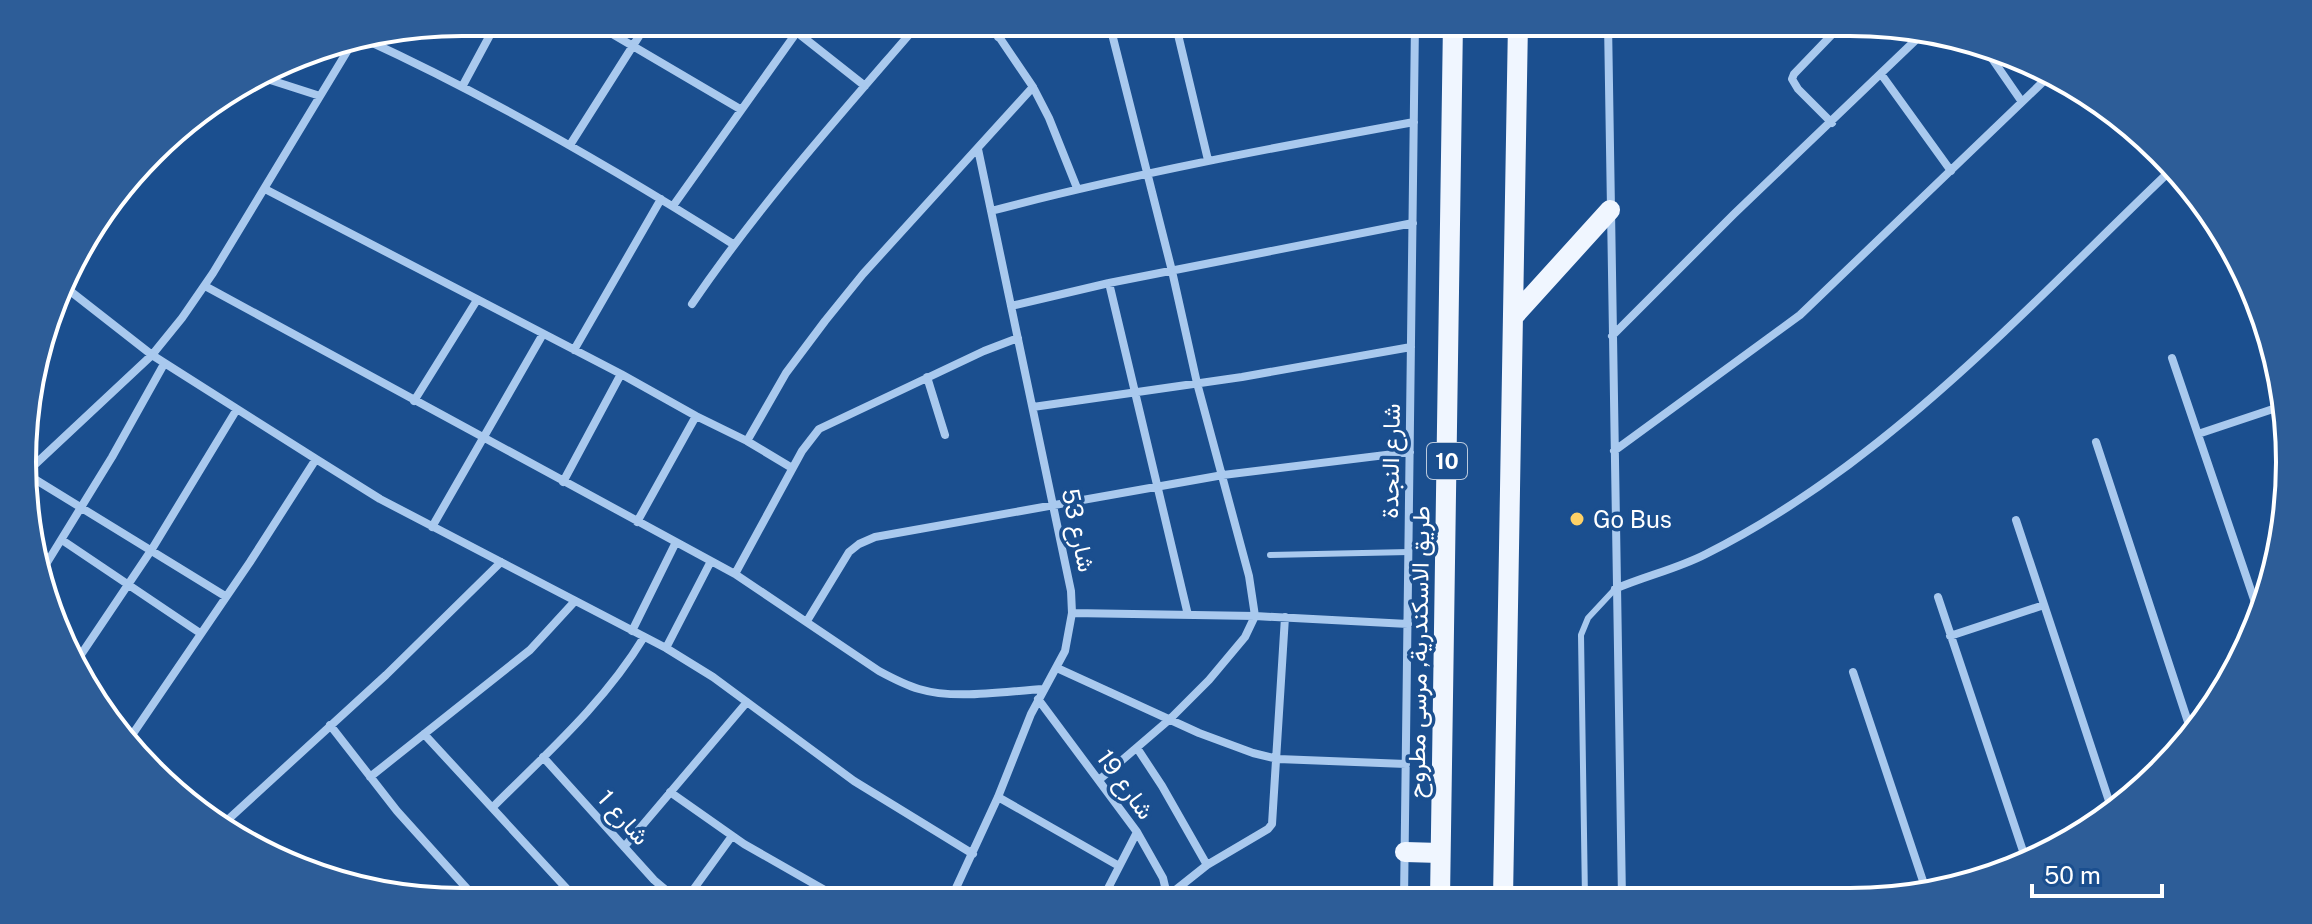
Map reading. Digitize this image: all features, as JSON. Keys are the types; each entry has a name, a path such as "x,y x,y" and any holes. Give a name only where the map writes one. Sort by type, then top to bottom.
{"main road":[{"name":"طريق الاسكندرية, مرسى مطروح","path":"1440,888 1453,36"},
{"path":"1503,888 1518,36"},
{"path":"1514,316 1610,210"},
{"path":"1405,852 1440,853"}],"street":[{"path":"462,87 489,36"},
{"path":"615,36 740,109"},
{"path":"570,145 639,36"},
{"path":"673,206 793,36"},
{"path":"803,36 865,86"},
{"path":"692,304 733,244 908,36"},
{"path":"1099,780 1170,719 1229,658 1245,637 1255,616 1249,576 1197,383 1113,36"},
{"path":"1178,36 1208,160"},
{"name":"شارع النجدة","path":"1404,888 1415,36"},
{"path":"1608,36 1622,888"},
{"path":"1831,36 1792,79 1832,123"},
{"path":"998,37 1033,87 1064,149 1077,188"},
{"path":"1612,336 1915,41"},
{"path":"376,45 570,145 733,244"},
{"path":"36,465 152,355 205,286 346,53"},
{"path":"1994,61 2022,102"},
{"path":"1881,74 1951,171"},
{"path":"273,81 320,96"},
{"path":"1614,451 1800,315 2042,82"},
{"path":"747,441 786,373 825,321 863,274 1033,87"},
{"path":"991,211 1077,188 1208,160 1414,122"},
{"name":"شارع 53","path":"956,888 1038,699 1065,651 1072,613 1071,591 978,149"},
{"path":"1615,589 1706,554 1836,476 1926,402 2165,176"},
{"path":"265,189 621,374 792,468"},
{"path":"574,350 661,199"},
{"path":"1011,306 1109,283 1413,223"},
{"path":"1109,283 1188,615"},
{"path":"205,286 735,574 879,671 921,690 946,694 1044,689"},
{"path":"71,292 164,364 380,499 666,648 747,702 854,781 973,854"},
{"path":"414,401 477,300"},
{"path":"432,527 543,334"},
{"path":"735,574 792,468 819,429 1018,338"},
{"path":"1033,407 1411,347"},
{"path":"2172,358 2253,598"},
{"path":"48,561 164,364"},
{"path":"563,482 621,374"},
{"path":"927,377 945,435"},
{"path":"82,654 152,549 237,409"},
{"path":"2198,434 2272,409"},
{"path":"637,522 696,416"},
{"path":"2096,442 2188,721"},
{"path":"807,621 849,552 875,537 1223,475 1410,452"},
{"path":"134,733 316,459"},
{"path":"37,478 225,596"},
{"path":"2016,520 2109,800"},
{"path":"62,540 200,633"},
{"path":"632,631 676,542"},
{"path":"666,648 711,561"},
{"path":"229,819 429,635 501,562"},
{"path":"1938,597 2021,852"},
{"path":"370,777 530,650 575,601"},
{"path":"1950,636 2044,605"},
{"path":"1072,613 1255,616 1408,624"},
{"path":"1180,888 1207,865 1272,824 1285,617"},
{"path":"493,807 611,686 644,637"},
{"path":"1057,668 1227,745 1278,759 1406,764"},
{"path":"1853,672 1923,881"},
{"name":"شارع 19","path":"1038,699 1137,832 1166,888"},
{"path":"624,847 747,702"},
{"path":"330,725 397,811 466,888"},
{"path":"424,734 566,888"},
{"path":"1137,748 1207,865"},
{"name":"شارع 1","path":"543,757 624,847 666,888"},
{"path":"670,792 732,836 822,888"},
{"path":"998,797 1119,866"},
{"path":"1108,888 1137,832"},
{"path":"694,888 732,836"}],"lane":[{"path":"1270,555 1409,552"},
{"path":"1585,888 1581,635 1588,618 1615,589"}],"place":[{"name":"Go Bus","path":"1577,519"}]}
